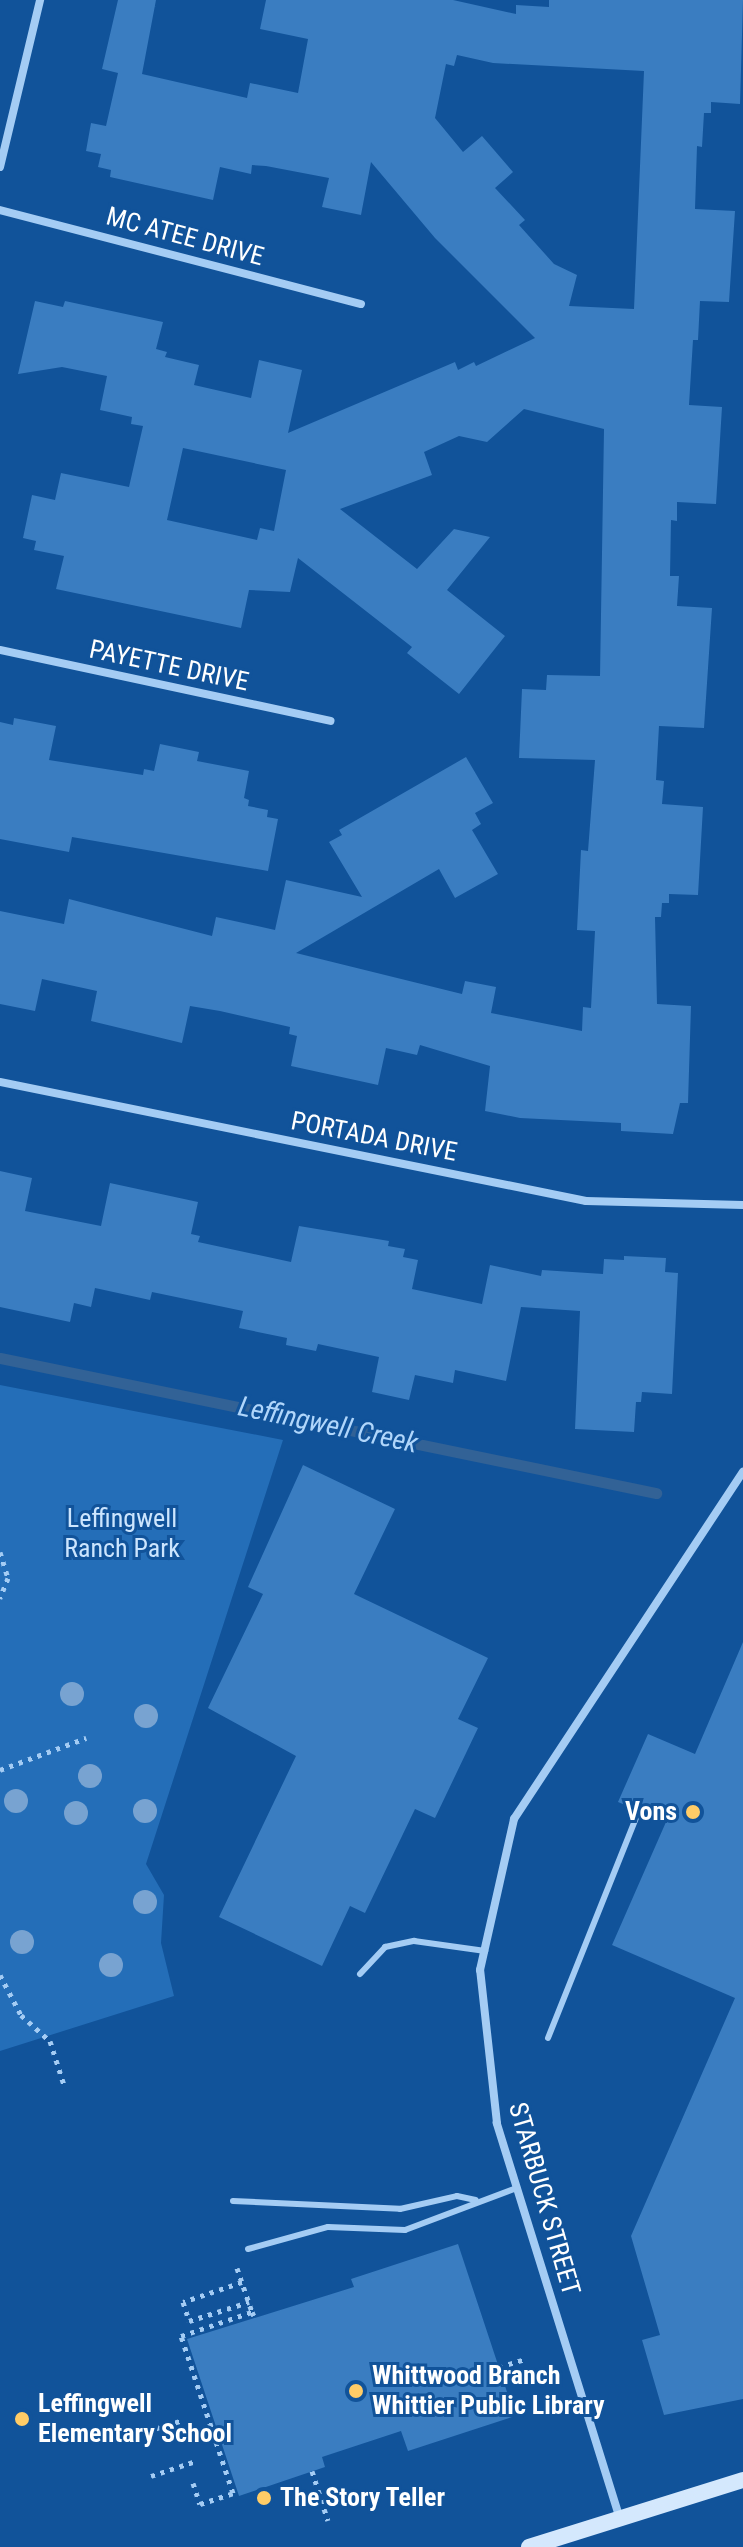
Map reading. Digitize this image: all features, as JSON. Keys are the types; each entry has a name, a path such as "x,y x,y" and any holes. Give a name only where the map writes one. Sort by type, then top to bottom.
{"main road":[{"path":"529,2547 743,2480"}],"street":[{"path":"0,167 40,0"},
{"name":"MC ATEE DRIVE","path":"0,210 361,304"},
{"name":"PAYETTE DRIVE","path":"0,650 330,721"},
{"name":"PORTADA DRIVE","path":"0,1082 586,1201 743,1205"},
{"name":"STARBUCK STREET","path":"621,2520 497,2123 486,2047 480,1970 514,1819 743,1472"}],"lane":[{"path":"548,2038 637,1815"},
{"path":"360,1974 385,1947 414,1941 485,1951"},
{"path":"248,2249 328,2227 405,2230 460,2214 476,2200 517,2188"},
{"path":"233,2201 400,2209 457,2196 476,2200"}],"path":[{"path":"0,1552 8,1578 0,1598"},
{"path":"0,1770 86,1738"},
{"path":"0,1975 21,2015 50,2041 65,2088"},
{"path":"193,2483 200,2504 233,2493 181,2336 253,2314 237,2268"},
{"path":"242,2282 183,2302 189,2321 249,2302"},
{"path":"499,2367 526,2359"},
{"path":"137,2434 183,2420"},
{"path":"151,2476 196,2461"},
{"path":"312,2471 328,2521"}],"green space":[{"name":"Leffingwell Ranch Park","path":"0,1385 283,1440 146,1864 164,1895 161,1943 174,1996 0,2051"}],"building":[{"path":"118,0 156,0 142,74 247,98 250,83 298,93 308,39 260,29 266,0 453,0 516,14 516,5 549,7 549,0 743,0 740,104 711,102 711,113 704,113 702,147 697,146 695,209 735,211 729,302 700,301 698,340 693,340 689,405 722,407 716,504 677,502 677,521 671,520 670,576 679,576 677,606 712,608 704,728 659,726 656,780 664,781 662,804 703,807 698,895 669,894 669,903 662,903 661,917 655,917 657,1004 691,1006 688,1103 680,1103 673,1134 621,1131 621,1123 520,1118 485,1111 490,1066 420,1045 417,1055 386,1048 378,1085 291,1066 297,1036 289,1034 290,1027 220,1011 190,1006 182,1043 91,1021 97,991 42,979 35,1011 0,1004 0,911 64,924 69,899 212,936 216,917 275,930 286,880 362,897 329,842 342,835 339,830 466,757 493,803 475,813 481,824 472,830 498,874 455,898 439,869 296,953 462,994 465,981 496,987 491,1013 582,1031 583,1007 591,1008 595,931 577,930 581,850 588,851 595,760 519,758 522,689 546,690 547,675 600,676 604,429 524,409 487,442 459,436 424,452 432,475 340,509 417,569 454,529 490,537 447,590 505,636 459,694 407,653 412,647 298,558 290,592 249,590 241,628 56,589 64,556 34,550 36,541 23,538 32,495 55,500 61,473 129,487 143,426 131,424 132,417 100,410 107,376 62,367 18,374 35,301 63,307 65,301 163,322 156,349 167,352 165,357 199,365 194,385 251,398 259,360 302,370 288,433 455,362 458,370 474,362 476,366 535,338 435,238 371,162 361,215 322,207 329,178 266,166 252,165 251,174 220,167 213,200 110,177 111,170 98,167 101,154 86,151 91,123 106,126 118,73 102,69","holes":["457,55 493,63 644,71 634,309 569,306 577,275 554,264 519,225 525,220 495,188 513,172 482,136 463,152 435,118 446,64 454,66","183,448 286,470 274,531 260,528 257,540 167,520"]},
{"path":"14,718 56,726 49,760 143,775 144,769 154,771 160,744 199,752 197,761 249,771 244,798 249,800 248,806 268,810 267,817 278,819 268,871 72,837 69,852 0,839 0,722 13,725"},
{"path":"0,1171 32,1178 25,1211 101,1226 110,1183 198,1202 191,1234 200,1236 198,1242 291,1262 299,1226 389,1241 388,1246 405,1249 403,1257 418,1260 412,1289 482,1304 490,1265 541,1276 542,1270 603,1274 604,1259 624,1260 624,1256 666,1258 665,1272 678,1273 672,1394 642,1392 641,1402 636,1402 634,1432 575,1429 580,1311 521,1307 506,1381 455,1370 453,1383 415,1375 409,1400 372,1392 379,1357 318,1344 316,1351 286,1345 287,1338 239,1328 243,1311 152,1292 150,1300 95,1288 91,1307 74,1303 70,1322 0,1307"},
{"path":"303,1465 395,1509 354,1594 488,1658 458,1719 478,1728 435,1818 415,1809 365,1913 350,1906 322,1966 219,1917 296,1756 208,1708 263,1594 248,1587"},
{"path":"743,1642 743,2399 664,2415 642,2340 660,2335 631,2236 735,1998 612,1945 666,1822 618,1802 648,1734 695,1754"},
{"name":"Whittwood Branch Whittier Public Library","path":"458,2244 515,2416 408,2451 401,2431 322,2457 325,2467 239,2496 187,2339 354,2287 351,2279"}],"waterway":[{"name":"Leffingwell Creek","path":"0,1358 656,1493"}],"place":[{"name":"Vons","path":"693,1812"},
{"name":"Whittwood Branch Whittier Public Library","path":"356,2391"},
{"name":"Leffingwell Elementary School","path":"22,2419"},
{"name":"The Story Teller","path":"264,2498"}]}
